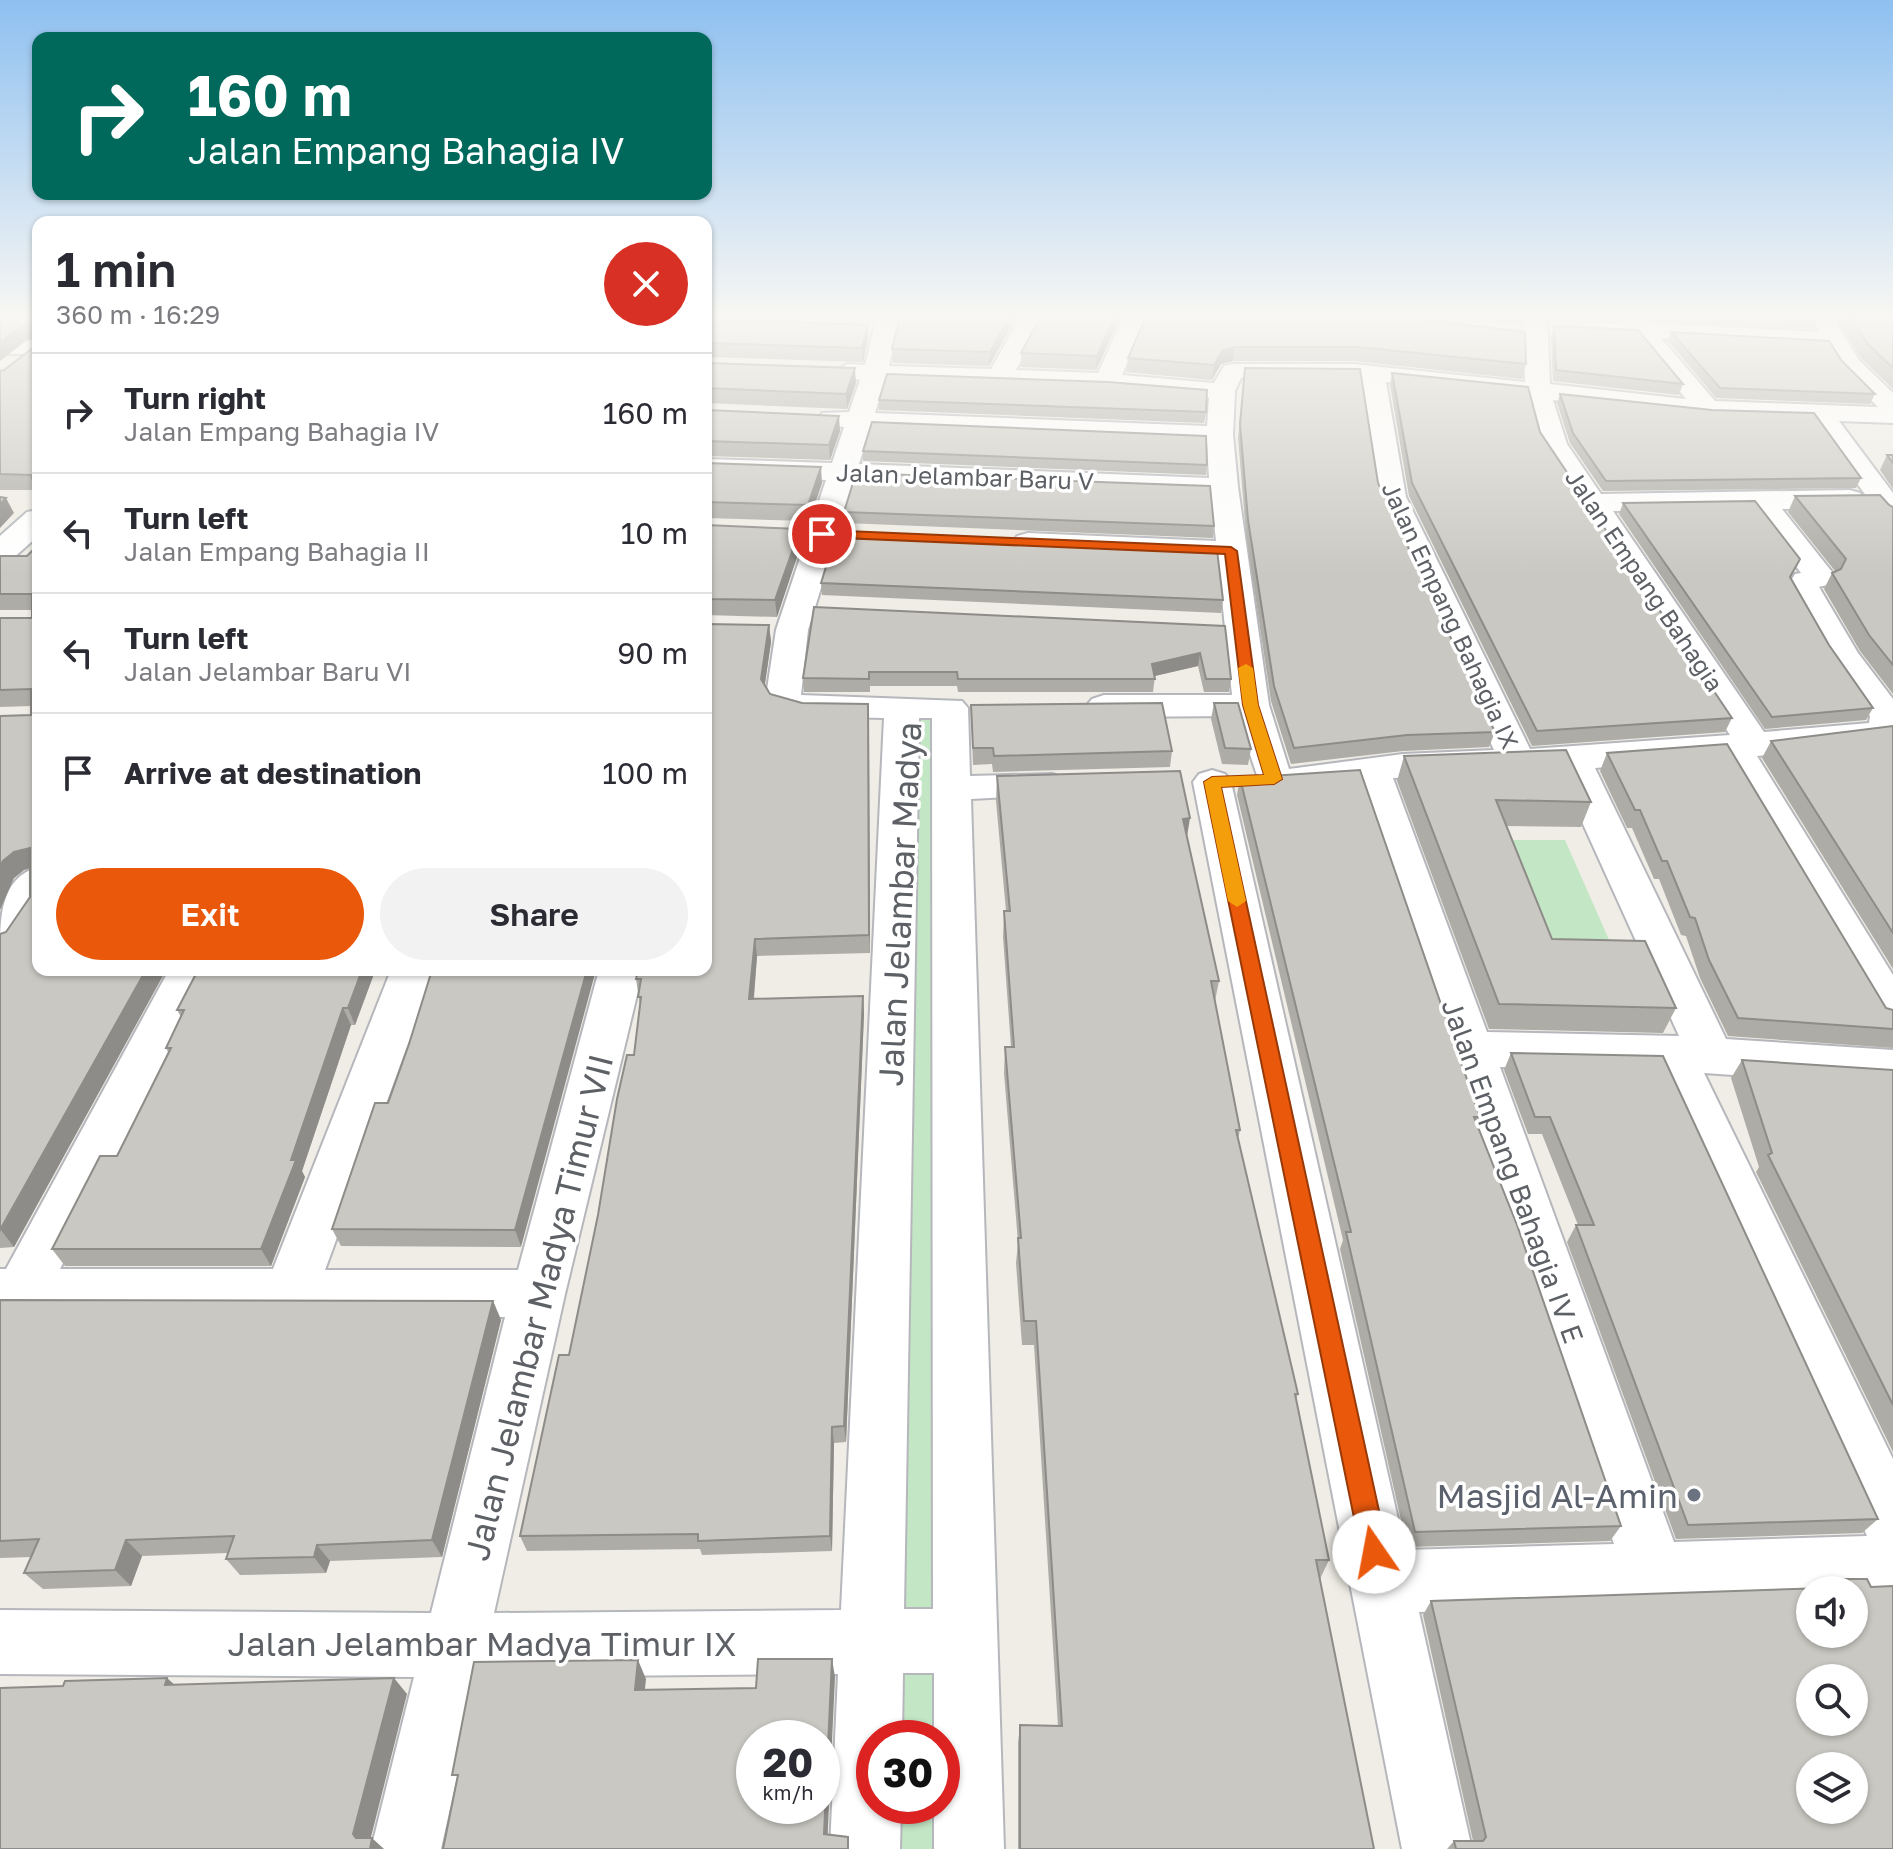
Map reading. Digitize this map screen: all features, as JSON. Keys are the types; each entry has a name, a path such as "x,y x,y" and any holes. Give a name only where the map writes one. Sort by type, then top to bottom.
{"street":[{"path":"865,402 796,619 783,696 791,705 804,706 944,708"},
{"path":"1221,402 1220,435 1231,551 1226,626 1274,779"},
{"name":"Jalan Empang Bahagia IX","path":"1370,402 1392,497 1517,761"},
{"name":"Jalan Empang Bahagia","path":"1541,402 1553,444 1743,746 1749,771 1893,1012"},
{"path":"1641,402 1708,409 1893,415"},
{"path":"1702,402 1708,409"},
{"path":"1819,413 1886,506"},
{"path":"798,418 1220,435"},
{"name":"Jalan Jelambar Baru V","path":"712,467 1224,487"},
{"path":"1437,1849 1381,1582 1197,783 1346,775 1371,768 1517,761 1577,769 1890,726 1843,656 1803,587 1806,581 1820,577 1760,500"},
{"path":"1592,503 1760,500 1886,506"},
{"path":"0,553 30,507"},
{"path":"995,541 1231,551"},
{"path":"1076,707 1251,705"},
{"name":"Jalan Jelambar Madya","path":"944,708 953,788 969,1849"},
{"name":"Jalan Jelambar Madya","path":"865,1849 873,1641 944,708"},
{"name":"Jalan Empang Bahagia IV E","path":"1371,768 1655,1574"},
{"path":"1577,769 1692,1055 1893,1524"},
{"path":"953,788 1090,785"},
{"path":"0,937 32,890"},
{"path":"188,976 10,1292 538,1294"},
{"path":"290,1293 411,976"},
{"name":"Jalan Jelambar Madya Timur VII","path":"406,1849 538,1294 619,976"},
{"path":"1469,1049 1692,1055 1889,1074"},
{"path":"1381,1582 1893,1566"},
{"name":"Jalan Jelambar Madya Timur IX","path":"0,1642 456,1645 964,1641"}],"green space":[{"path":"913,713 949,717 999,1849 866,1849 867,1824 960,1824 960,1720 871,1720"},
{"path":"1503,840 1565,840 1610,942 1543,941"}],"building":[{"path":"0,402 32,402 32,478 31,475 0,474"},
{"path":"941,402 1206,402 1206,412"},
{"path":"1242,402 1365,402 1378,483 1495,732 1407,735 1294,748 1274,686 1248,520 1240,424"},
{"path":"1397,402 1532,402 1540,432 1732,718 1537,731 1412,483"},
{"path":"1563,402 1639,402 1712,410 1814,413 1861,478 1606,481 1573,433"},
{"path":"712,410 839,416 829,445 712,441"},
{"path":"872,422 1206,436 1207,465 863,451"},
{"path":"712,463 821,467 808,505 712,502"},
{"path":"856,473 1210,486 1214,526 844,512"},
{"path":"1880,495 1893,507 1893,665 1869,635 1832,573 1841,569 1846,559 1795,496"},
{"path":"1755,501 1800,559 1790,577 1829,645 1873,708 1772,717 1623,503"},
{"path":"712,525 800,529 775,600 712,599"},
{"path":"836,534 1217,550 1223,600 821,583"},
{"path":"32,551 32,594 0,594 0,556 27,556"},
{"path":"814,607 1225,626 1231,679 1206,679 1200,653 1152,664 1155,679 958,679 957,672 869,672 869,679 803,678"},
{"path":"0,618 32,618 32,976 143,976 0,1230 0,934 6,932 30,897 30,848 14,852 0,867 0,716 31,715 31,689 0,690"},
{"path":"712,624 769,625 761,679 770,694 802,703 868,704 869,935 755,939 749,999 863,996 844,1426 832,1427 830,1536 698,1541 698,1534 520,1536 559,1355 569,1355 627,1055 634,1055 641,997 638,997 641,979 636,979 637,976 712,976"},
{"path":"1162,703 1172,751 994,756 993,748 973,748 971,705"},
{"path":"1214,703 1238,703 1251,749 1225,748"},
{"path":"1893,726 1893,933 1771,741"},
{"path":"1727,744 1886,1008 1893,1010 1893,1029 1738,1018 1709,960 1695,918 1690,917 1667,861 1662,861 1640,810 1635,810 1607,753"},
{"path":"1566,750 1591,802 1496,800 1552,939 1645,941 1676,1008 1499,1004 1404,756"},
{"path":"1360,770 1480,1117 1474,1117 1517,1225 1621,1526 1415,1532 1346,1232 1351,1232 1240,778"},
{"path":"1180,771 1190,818 1183,819 1219,981 1211,981 1240,1130 1236,1130 1298,1394 1295,1394 1329,1560 1316,1560 1374,1849 1020,1849 1020,1725 1062,1726 1036,1321 1024,1321 1018,1238 1021,1238 1005,1047 1014,1047 1004,911 1010,911 997,776"},
{"path":"195,976 360,976 348,1008 343,1008 291,1160 296,1160 261,1249 52,1249 100,1156 117,1156 171,1048 166,1048 184,1010 177,1010"},
{"path":"430,976 585,976 515,1230 332,1229 375,1103 388,1103"},
{"path":"1511,1053 1663,1056 1878,1519 1688,1525 1576,1225 1594,1225 1550,1117 1535,1117"},
{"path":"1742,1060 1893,1070 1893,1405 1768,1155 1772,1153"},
{"path":"0,1300 493,1301 432,1540 317,1545 314,1557 226,1559 234,1536 126,1540 115,1570 24,1573 39,1539 0,1541"},
{"path":"1868,1581 1871,1587 1893,1586 1893,1849 1456,1849 1454,1841 1483,1841 1486,1837 1431,1601 1796,1589 1796,1648 1868,1648"},
{"path":"758,1659 832,1659 829,1720 736,1720 736,1824 824,1824 824,1834 848,1837 848,1849 443,1849 458,1775 452,1775 474,1662 638,1660 635,1690 756,1688"},
{"path":"167,1678 165,1685 394,1678 353,1834 356,1838 372,1838 370,1849 0,1849 0,1688 63,1686 65,1681"}],"slow traffic":[{"path":"1237,901 1212,782 1274,779 1251,705 1246,668"}],"place":[{"name":"Masjid Al-Amin","path":"1694,1495"}],"route":[{"path":"822,534 1231,551 1251,705 1274,779 1212,782 1374,1552"}]}
